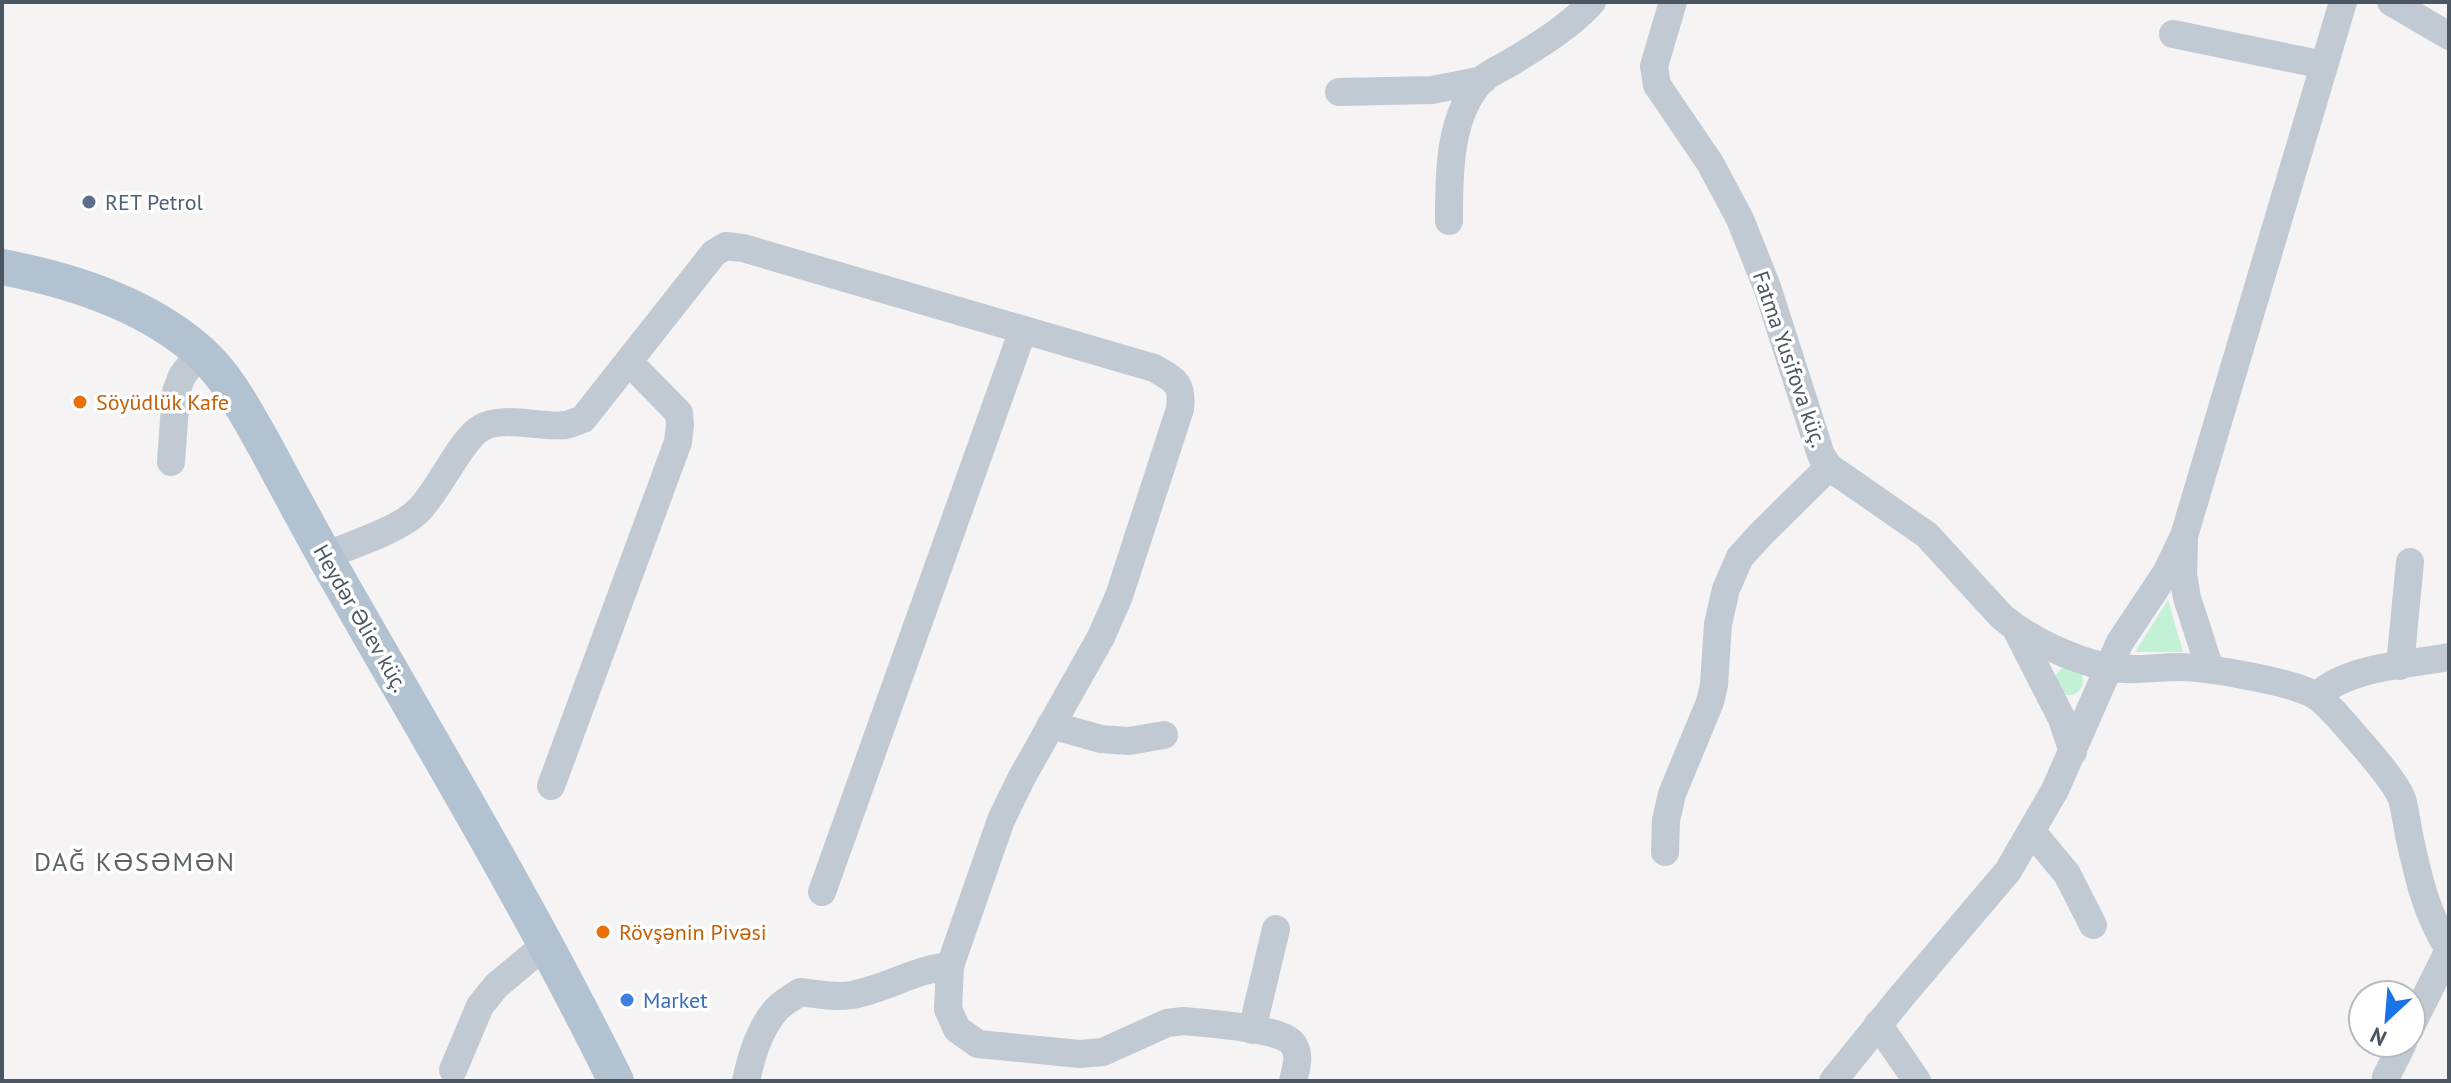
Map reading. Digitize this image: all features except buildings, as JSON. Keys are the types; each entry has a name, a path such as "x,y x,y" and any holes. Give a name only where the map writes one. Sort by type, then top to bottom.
{"main road":[{"name":"Heydər Əliev küç.","path":"2,267 67,283 161,323 200,352 224,377 545,945 616,1081"}],"street":[{"path":"1339,92 1432,90 1483,80 1551,37 1592,2"},
{"name":"Fatma Yusifova küç.","path":"1673,2 1654,66 1657,85 1710,163 1740,219 1767,287 1821,455 1829,467 1927,535 2016,629 2061,651 2108,667 2138,670 2179,667 2210,669 2300,688 2316,696 2340,719 2392,781 2401,797 2419,885 2431,917 2449,949"},
{"path":"1833,1081 2008,871 2073,752 2120,642 2166,573 2184,536 2343,2"},
{"path":"2391,2 2449,36"},
{"path":"2173,34 2324,65"},
{"path":"1449,221 1449,167 1458,123 1483,80"},
{"path":"325,556 402,523 417,512 481,427 501,423 567,425 583,419 714,253 726,246 743,248 1154,368 1176,381 1182,395 1180,409 1119,596 1101,637 1001,820 950,966 948,1009 957,1029 978,1044 1080,1054 1103,1052 1167,1023 1183,1021 1277,1033 1292,1041 1298,1055 1293,1081"},
{"path":"822,892 1023,330"},
{"path":"171,462 176,392 182,376 200,352"},
{"path":"551,786 678,442 679,413 629,362"},
{"path":"1665,852 1666,820 1672,794 1714,685 1718,624 1726,589 1740,557 1829,467"},
{"path":"2184,536 2183,574 2187,598 2210,669"},
{"path":"2400,666 2410,562"},
{"path":"2016,629 2062,719 2073,752"},
{"path":"2316,696 2329,685 2359,674 2449,657"},
{"path":"1051,725 1101,739 1129,741 1164,735"},
{"path":"2032,832 2067,874 2093,925"},
{"path":"1252,1030 1276,929"},
{"path":"453,1070 480,1006 496,986 545,945"},
{"path":"2427,994 2449,949"},
{"path":"746,1081 750,1061 763,1029 776,1008 800,992 852,995 935,967 950,966"},
{"path":"1878,1024 1917,1081"},
{"path":"2386,1077 2395,1059"}],"green space":[{"path":"2168,600 2183,652 2135,652"},
{"path":"2069,667 2079,671 2083,681 2079,691 2069,695 2059,691 2055,681 2059,671"}],"place":[{"name":"RET Petrol","path":"89,202"},
{"name":"Söyüdlük Kafe","path":"80,402"},
{"name":"Rövşənin Pivəsi","path":"603,932"},
{"name":"Market","path":"627,1000"}],"district":[{"name":"DAĞ KƏSƏMƏN","path":"135,861"}]}
